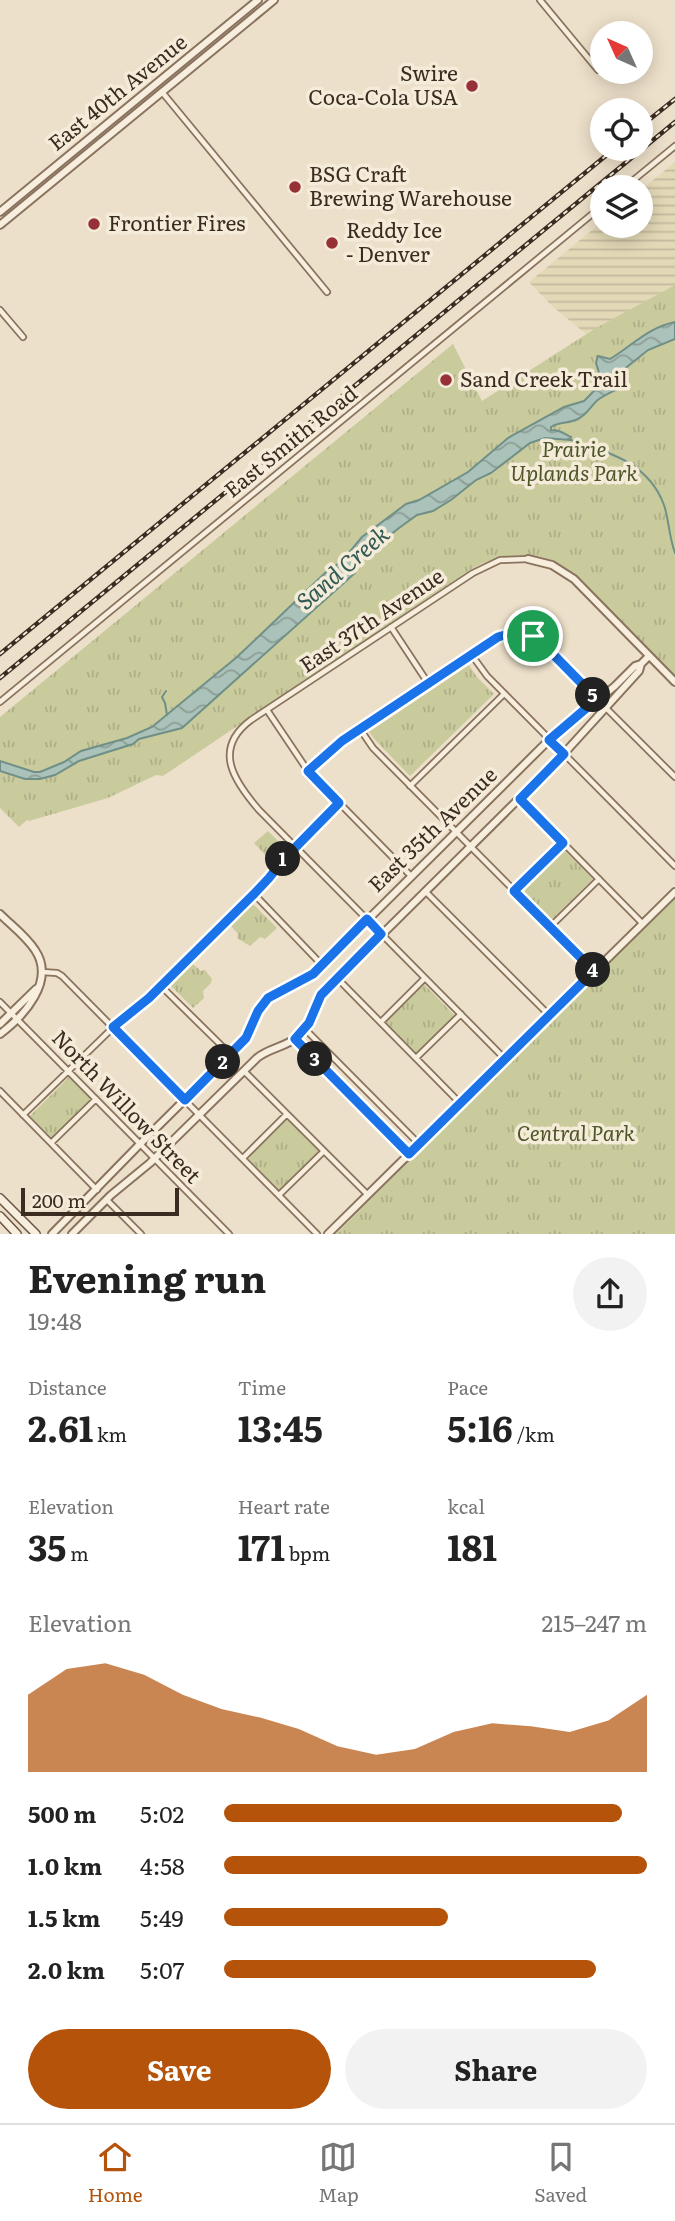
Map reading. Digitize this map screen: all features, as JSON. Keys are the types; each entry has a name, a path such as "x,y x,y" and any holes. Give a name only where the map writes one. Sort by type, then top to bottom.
{"main road":[{"path":"0,1198 36,1234"},
{"path":"0,1216 17,1234"}],"street":[{"name":"East 40th Avenue","path":"0,212 258,0"},
{"name":"East 40th Avenue","path":"0,225 274,0"},
{"path":"540,0 590,60"},
{"path":"222,30 228,38"},
{"path":"162,92 165,82 180,65"},
{"name":"East 40th Avenue","path":"162,92 327,292"},
{"path":"640,175 675,146"},
{"path":"73,152 79,160"},
{"name":"East Smith Road","path":"0,702 590,216"},
{"path":"0,310 23,337"},
{"path":"528,559 552,565 574,579 675,682"},
{"name":"East 37th Avenue","path":"295,847 259,810 232,770 232,741 241,728 486,565 500,560 528,559"},
{"path":"390,627 428,683"},
{"path":"308,771 332,748 360,729 471,654 498,637 512,633 524,633 541,642 597,699"},
{"path":"471,654 486,676 675,866"},
{"name":"East 35th Avenue","path":"52,1234 246,1038 258,1011 268,998 307,979 549,740 649,656"},
{"name":"East 35th Avenue","path":"72,1234 262,1054 295,1039 305,1029 321,995 564,754 639,671 641,664"},
{"path":"411,786 504,694"},
{"path":"605,707 675,777"},
{"path":"267,710 308,771 411,876"},
{"path":"360,729 373,748 594,971"},
{"path":"520,799 643,924"},
{"path":"23,1115 113,1027 161,986 254,894 295,847 339,803"},
{"path":"514,891 563,843"},
{"path":"295,847 505,1059"},
{"path":"550,927 598,879"},
{"path":"425,891 549,1015"},
{"path":"328,1234 675,892"},
{"path":"254,894 322,965"},
{"path":"0,914 35,949 40,958 42,972 34,1001 0,1024"},
{"path":"42,972 62,976 317,1234"},
{"path":"337,978 460,1103"},
{"path":"381,1022 425,978"},
{"path":"161,986 230,1055"},
{"name":"North Willow Street","path":"0,1002 229,1234"},
{"path":"416,1058 461,1014"},
{"path":"0,1034 14,1016"},
{"path":"305,1029 419,1144"},
{"path":"295,1039 409,1154"},
{"path":"244,1071 368,1195"},
{"path":"0,1091 97,1190"},
{"path":"51,1143 96,1099"},
{"path":"243,1158 287,1114"},
{"path":"279,1195 324,1150"},
{"path":"107,1200 141,1234"}],"shaded area":[{"path":"675,162 675,285 586,334 552,306 529,282 590,232 590,238 653,238 653,180"}],"green space":[{"name":"Prairie Uplands Park","path":"675,285 675,676 575,575 537,558 499,558 473,568 163,776 156,775 108,798 27,820 19,827 0,808 0,717 453,344 482,401 596,328"},
{"path":"469,665 494,694 410,776 369,732"},
{"path":"268,831 285,848 272,862 254,843"},
{"path":"562,848 593,879 550,921 519,890"},
{"name":"Central Park","path":"675,898 675,1234 336,1234 551,1018"},
{"path":"253,904 277,928 265,939 260,937 250,946 237,938 238,934 231,926"},
{"path":"193,964 201,971 205,970 212,979 203,991 204,998 193,1008 171,986"},
{"path":"424,984 455,1016 416,1053 386,1022"},
{"path":"69,1077 91,1099 52,1138 30,1116"},
{"path":"287,1119 319,1151 279,1190 248,1158"}],"water":[{"name":"Sand Creek","path":"675,322 675,339 648,350 622,371 625,385 599,399 578,419 551,427 551,430 571,437 570,440 545,438 530,443 451,500 433,511 417,515 399,528 361,558 355,573 182,728 139,739 133,744 79,761 55,775 40,779 25,779 0,771 0,761 40,772 81,751 127,738 152,727 237,657 325,573 342,561 362,537 406,504 419,500 468,472 508,438 564,407 584,401 597,388 601,379 596,363 598,356 610,359 648,333"}],"waterway":[{"path":"568,439 624,460 648,478 664,505 675,553"},
{"path":"166,691 162,697 167,715"}],"railway":[{"path":"653,117 675,99"},
{"path":"0,678 675,122"},
{"path":"0,654 599,161"}],"place":[{"name":"Swire Coca-Cola USA","path":"472,86"},
{"name":"BSG Craft Brewing Warehouse","path":"295,187"},
{"name":"Frontier Fires","path":"94,224"},
{"name":"Reddy Ice - Denver","path":"332,243"},
{"name":"Sand Creek Trail","path":"446,380"}],"route":[{"path":"512,633 533,636 597,699 549,740 564,754 520,799 563,843 514,891 594,971 409,1154 295,1039 309,1023 321,995 381,934 367,919 313,974 268,998 258,1011 246,1038 185,1100 113,1027 149,998 254,894 279,864 339,803 308,771 328,752 498,637 512,633"}]}
